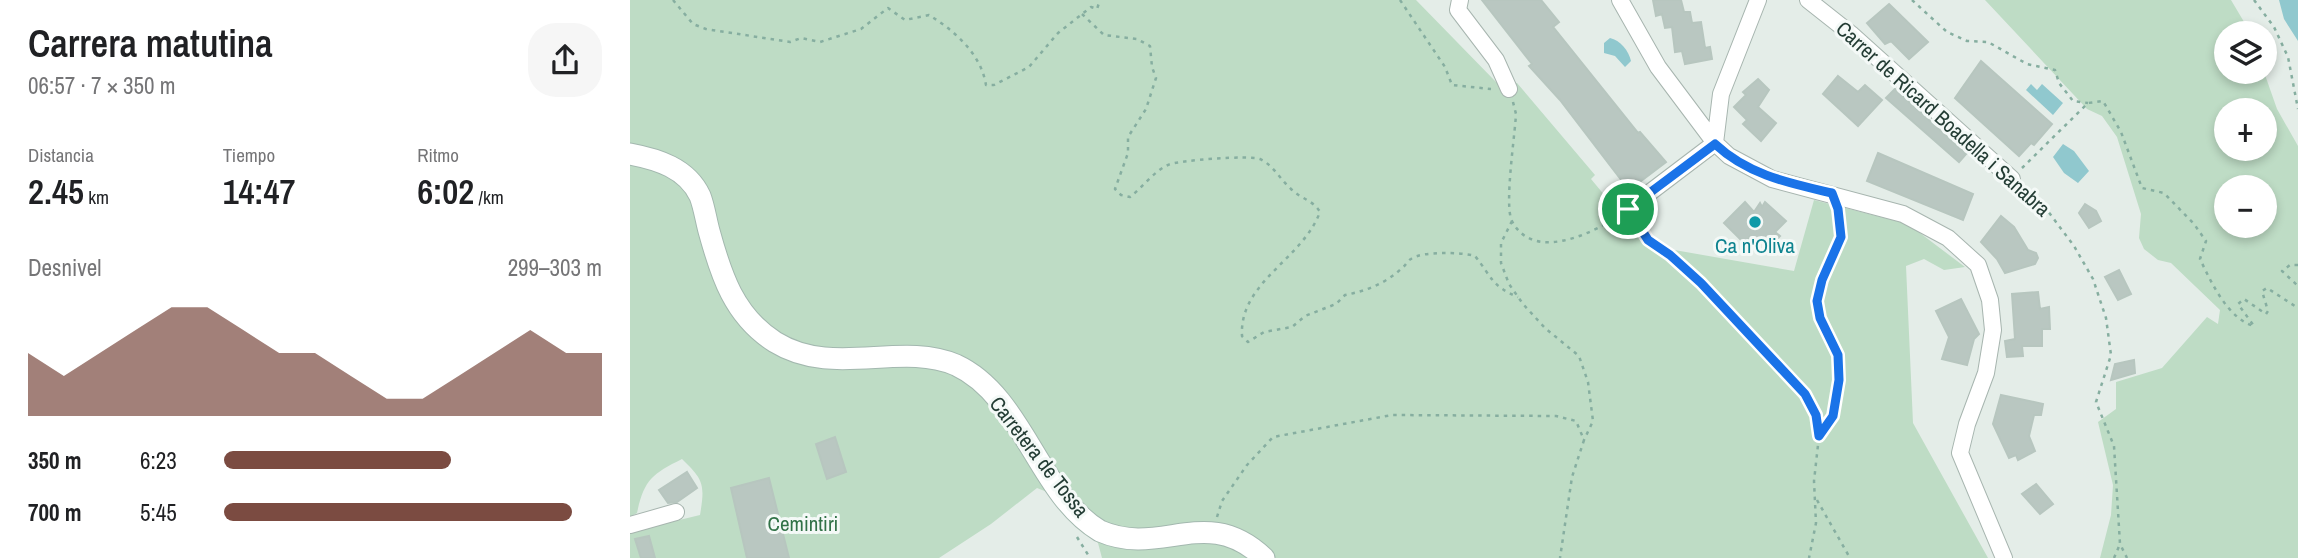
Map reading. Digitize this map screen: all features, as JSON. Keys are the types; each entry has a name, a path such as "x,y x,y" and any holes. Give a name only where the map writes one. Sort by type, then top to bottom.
{"main road":[{"name":"Carretera de Tossa","path":"630,154 657,159 678,171 690,183 699,195 720,273 734,300 749,320 774,341 795,352 823,359 934,358 957,366 976,378 1000,404 1077,513 1099,530 1119,540 1138,543 1154,543 1213,533 1232,536 1249,544 1264,558"}],"street":[{"path":"1460,0 1458,10 1496,60 1509,89"},
{"path":"1620,0 1658,67 1715,144 1729,156 1772,179 1903,214 1948,238 1978,265 1990,300 1993,330 1986,373 1967,424 1960,453 2004,558"},
{"path":"1628,209 1715,144 1721,94 1758,0"},
{"name":"Carrer de Ricard Boadella i Sanabra","path":"1808,0 1851,34 2012,179"},
{"path":"630,525 676,512"}],"path":[{"path":"673,0 693,24 706,29 790,42 801,38 820,41 861,29 888,8 905,20 929,15 949,28 974,54 986,85 994,85 1029,67 1058,33 1091,7 1097,9 1100,0"},
{"path":"1400,0 1445,67 1452,85 1509,89 1516,114 1509,202 1512,221 1526,236 1543,242 1568,242 1600,228 1628,209 1648,240 1670,255 1701,283 1805,394 1816,415 1819,436 1814,481 1815,523 1809,558"},
{"path":"1913,0 1947,32 1967,41 1988,42 2027,64 2055,70 2059,83 2073,101 2103,101 2121,132 2142,188 2164,193 2194,224 2206,241 2200,259 2217,290 2240,320 2255,326 2238,303 2244,299 2266,314 2268,311 2262,291 2267,288 2298,308"},
{"path":"2254,0 2274,27 2288,57 2298,109"},
{"path":"1082,14 1104,35 1137,39 1150,46 1156,78 1146,109 1128,136 1128,153 1115,189 1121,195 1130,197 1167,165 1189,160 1250,156 1262,160 1274,169 1292,191 1314,202 1320,212 1306,239 1268,276 1245,309 1242,335 1248,342 1264,332 1292,327 1305,316 1336,304 1345,295 1362,292 1381,283 1410,259 1419,255 1466,253 1475,256 1492,282 1503,291 1518,297"},
{"path":"2012,179 2088,103"},
{"name":"Carrer de Ricard Boadella i Sanabra","path":"2012,179 2047,210 2074,246 2093,279 2106,318 2111,355 2096,402 2114,446 2120,544"},
{"path":"1819,436 1833,416 1839,380 1838,355 1820,318 1817,301 1822,280 1841,237 1838,209 1832,193"},
{"path":"1512,221 1500,243 1501,263 1518,297 1545,328 1579,356 1588,382 1593,421 1572,477 1560,558"},
{"path":"2298,265 2290,265 2282,271 2298,286"},
{"path":"1213,533 1222,501 1247,465 1273,437 1392,415 1475,415 1556,416 1576,421 1584,440"},
{"path":"1816,499 1850,558"},
{"path":"2114,558 2120,544"},
{"path":"2120,544 2127,558"}],"green space":[{"name":"Cemintiri","path":"630,0 1416,0 1496,82 1517,83 1595,175 1591,179 1646,245 1794,271 1814,200 1908,224 1965,267 1944,270 1924,259 1906,266 1913,423 1988,558 1102,558 1098,543 1078,526 1047,492 1037,488 991,524 939,558 630,558 630,532 700,515 702,490 699,478 682,459 651,479 646,485 637,513 630,517"},
{"path":"1985,0 2231,0 2243,21 2214,21 2214,84 2268,84 2273,98 2214,98 2214,161 2277,161 2277,109 2298,146 2298,558 2100,558 2111,515 2113,485 2098,422 2116,409 2116,382 2162,368 2207,317 2218,324 2220,310 2171,263 2158,260 2144,249 2139,238 2141,214 2117,137 2102,116 2087,109"}],"water":[{"path":"2279,0 2298,0 2298,41 2284,19"},
{"path":"1610,38 1621,44 1628,53 1631,61 1625,67 1615,56 1604,53 1604,43"},
{"path":"2031,84 2037,90 2042,84 2063,103 2053,115 2026,90"},
{"path":"2063,144 2074,151 2089,171 2078,183 2064,173 2053,157"}],"building":[{"path":"1482,0 1541,0 1559,22 1553,27 1638,133 1640,132 1666,162 1629,190 1560,100 1529,66 1532,64"},
{"path":"1653,0 1681,0 1684,12 1690,12 1692,23 1701,22 1705,48 1710,47 1712,59 1685,64 1682,51 1675,52 1672,27 1665,28 1662,14 1656,16"},
{"path":"1889,4 1928,42 1909,59 1891,41 1885,44 1867,23"},
{"path":"1981,61 2052,124 2034,145 2031,143 2019,156 1955,98"},
{"path":"1838,76 1858,92 1865,85 1882,100 1858,126 1823,94"},
{"path":"1758,79 1769,90 1758,107 1776,123 1761,141 1743,124 1747,120 1734,107 1746,95 1743,92"},
{"path":"1895,89 1966,154 1959,162 1886,98"},
{"path":"1878,153 1973,194 1963,220 1867,181"},
{"name":"Ca n'Oliva","path":"1745,202 1754,212 1760,203 1762,207 1765,202 1786,221 1775,232 1780,236 1770,246 1763,237 1759,242 1750,236 1745,244 1724,223"},
{"path":"2085,204 2096,211 2101,221 2089,228 2079,213"},
{"path":"2001,216 2014,227 2028,250 2036,253 2038,258 2035,264 2005,273 1997,259 1981,242"},
{"path":"2119,270 2131,294 2118,300 2105,277"},
{"path":"2038,292 2040,309 2049,307 2050,329 2042,329 2042,346 2022,346 2023,356 2007,357 2005,341 2015,339 2012,294"},
{"path":"1961,299 1979,334 1974,339 1967,365 1942,359 1949,337 1936,311"},
{"path":"2134,360 2135,373 2111,380 2115,364"},
{"path":"2001,395 2043,404 2041,415 2034,415 2029,436 2035,451 2018,460 2016,455 2009,458 1993,424"},
{"path":"835,437 846,472 827,479 816,444"},
{"path":"687,472 697,488 677,502 668,503 659,490"},
{"path":"769,478 789,558 747,558 731,488"},
{"path":"2036,484 2053,504 2040,514 2022,494"},
{"path":"649,536 655,558 641,558 635,539"}],"place":[{"name":"Ca n'Oliva","path":"1755,222"}],"route":[{"path":"1715,144 1729,156 1772,179 1832,193 1841,223 1841,237 1822,280 1817,301 1820,318 1838,355 1839,394 1833,416 1819,436 1816,415 1805,394 1701,283 1670,255 1648,240 1628,209 1715,144"}]}
